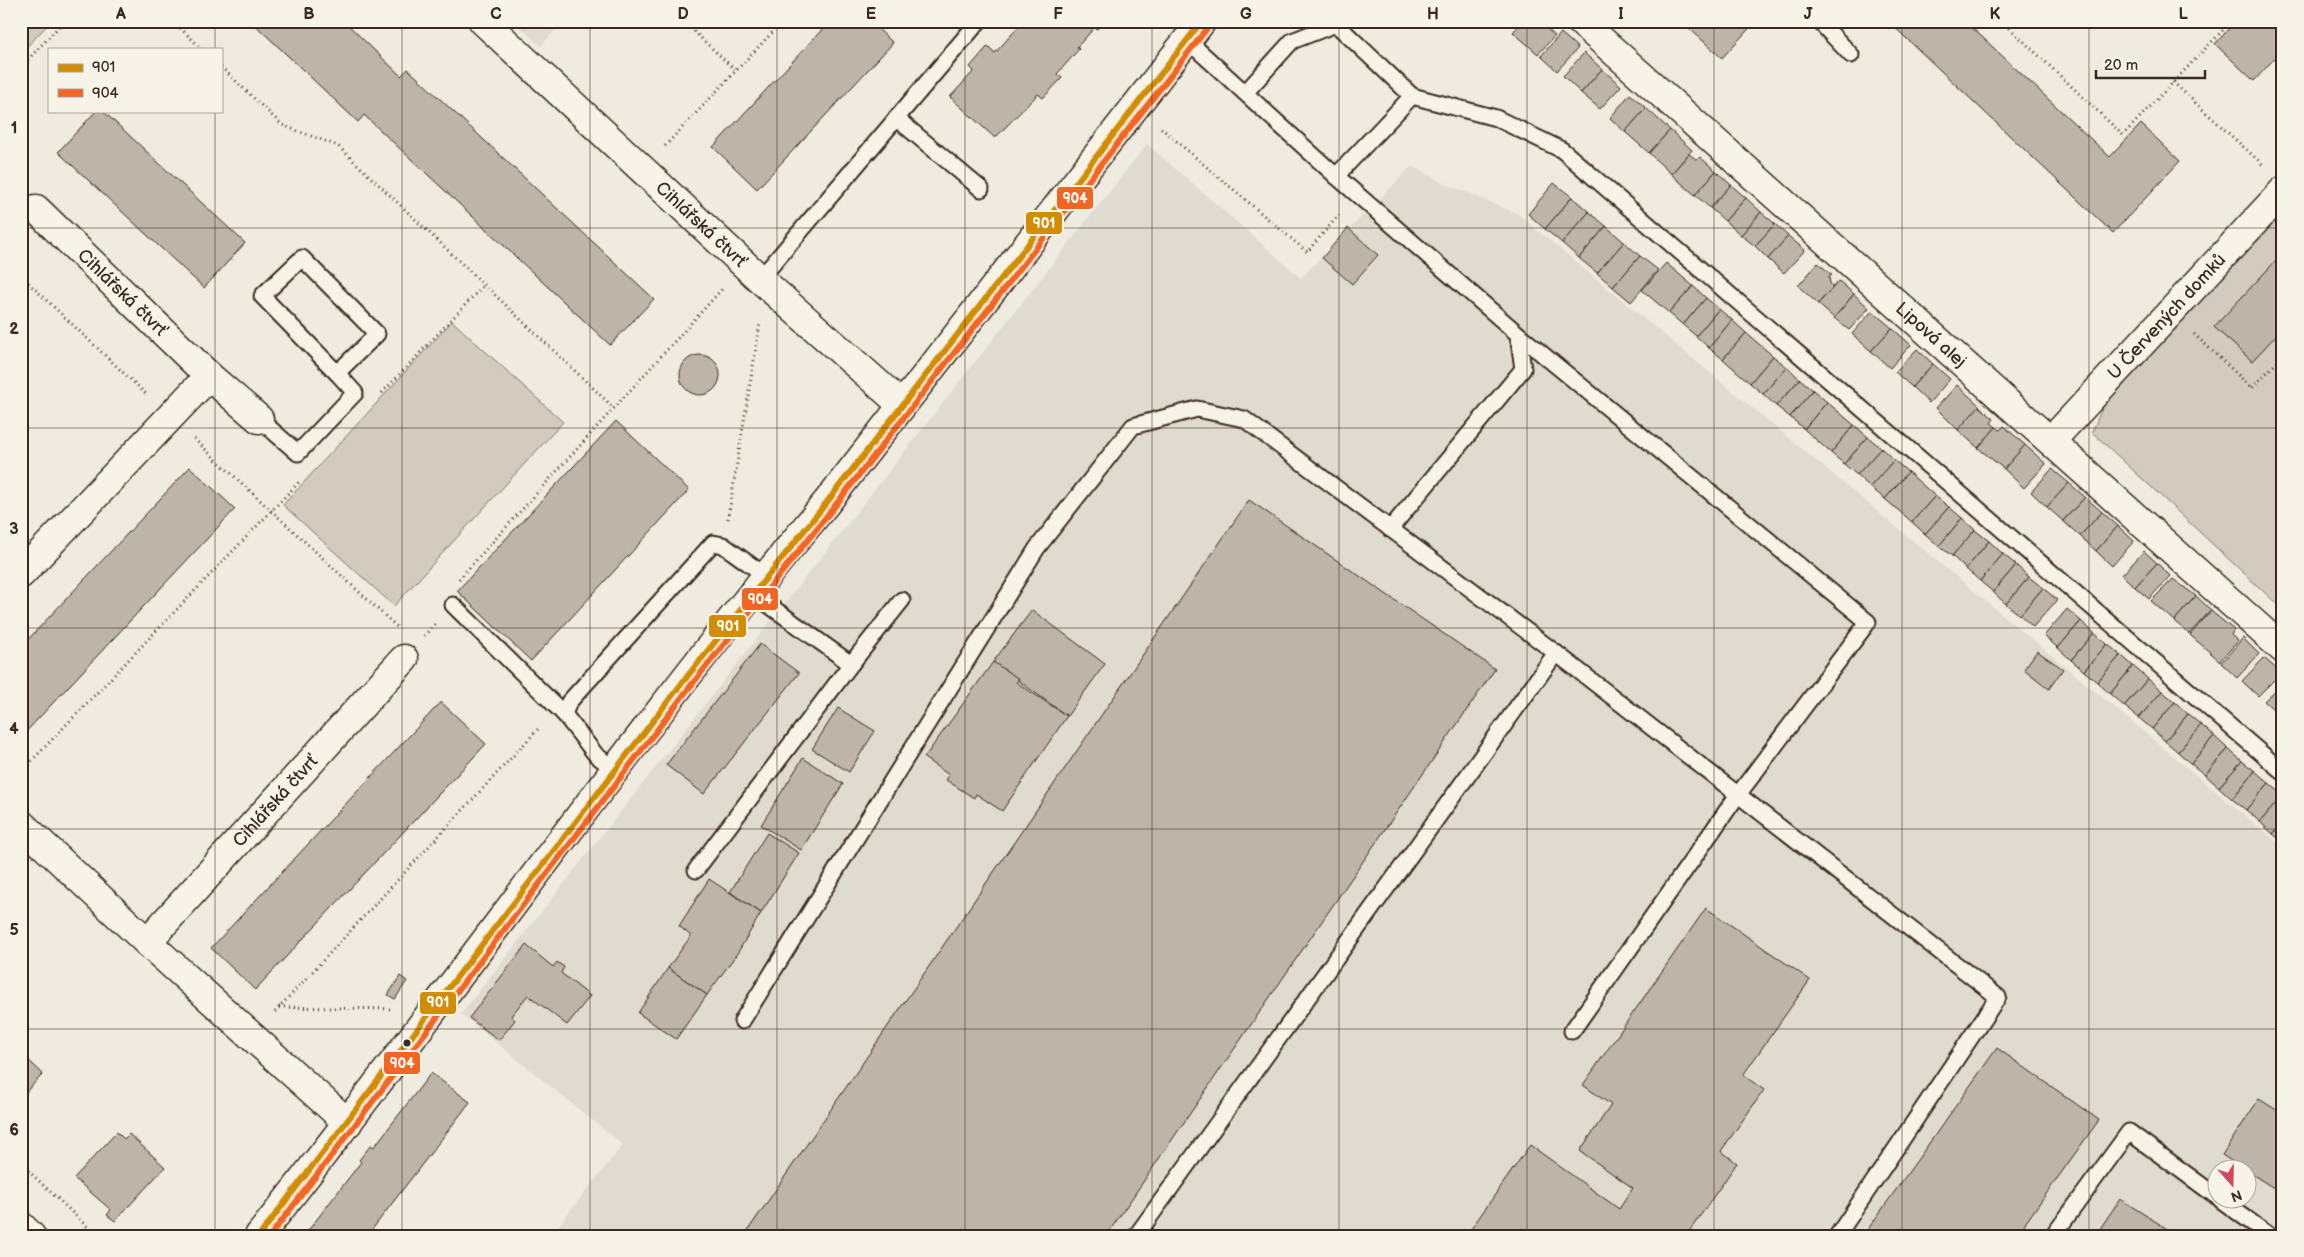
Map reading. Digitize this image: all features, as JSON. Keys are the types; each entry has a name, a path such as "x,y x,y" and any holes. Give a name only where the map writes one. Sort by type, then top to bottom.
{"street":[{"name":"Cihlářská čtvrť","path":"483,21 753,271 902,404"},
{"name":"Lipová alej","path":"1580,21 2283,649"},
{"path":"258,1236 348,1123 614,769 759,584 827,502 1194,31"},
{"name":"U Červených domků","path":"2051,441 2169,312 2275,180"},
{"name":"Cihlářská čtvrť","path":"36,209 210,376 259,418"},
{"path":"21,574 210,376"},
{"name":"Cihlářská čtvrť","path":"147,942 410,652"},
{"path":"21,824 147,942 348,1123"},
{"path":"21,1226 32,1236"}],"lane":[{"path":"753,271 896,118 979,21"},
{"path":"1819,21 1851,55"},
{"path":"1245,93 1292,41 1336,24 1412,96 1496,118 1562,150 2283,772"},
{"path":"1194,31 1245,93 1336,176 1518,334 1868,622 1737,796 1572,1030"},
{"path":"1336,176 1412,96"},
{"path":"896,118 982,189"},
{"path":"259,418 298,454 355,393 262,296 302,258 377,334 336,373"},
{"path":"1390,529 1523,369 1518,334"},
{"path":"742,1021 1037,548 1133,426 1196,409 1244,419 1556,653 1737,796 1998,997 1836,1236"},
{"path":"561,711 713,542 723,545 759,584 851,664"},
{"path":"696,870 851,664 902,600"},
{"path":"453,605 561,711 596,755 614,769"},
{"path":"1136,1236 1556,653"},
{"path":"2053,1236 2129,1132 2206,1189"},
{"path":"2235,1210 2270,1236"}],"path":[{"path":"21,67 64,21"},
{"path":"173,21 201,48"},
{"path":"683,21 736,71"},
{"path":"643,169 783,21"},
{"path":"2002,21 2123,135 2224,29 2216,21"},
{"path":"222,67 282,124 338,146 613,407"},
{"path":"2173,82 2275,180"},
{"path":"1154,122 1307,252 1358,195"},
{"path":"21,276 272,511 410,652 453,605 444,596 613,407 753,271"},
{"path":"2169,312 2252,388 2283,356"},
{"path":"723,545 761,317"},
{"path":"21,772 272,511"},
{"path":"273,1013 561,711"},
{"path":"278,1008 396,1009"},
{"path":"21,1164 97,1236"}],"shaded area":[{"path":"21,21 51,21 21,53"},
{"path":"513,21 563,21 541,46"},
{"path":"1147,144 1301,278 1412,166 1442,182 1518,214 2283,847 2283,1236 550,1236 623,1145 461,1014"},
{"path":"2283,209 2283,598 2277,604 2092,432 2106,399"},
{"path":"452,321 563,422 394,606 283,505"}],"building":[{"path":"251,21 344,21 401,76 408,69 654,299 610,345 364,115 358,122"},
{"path":"830,21 870,21 893,43 757,189 713,147"},
{"path":"1019,21 1104,21 1097,29 1095,27 1077,47 1079,49 1057,74 1062,78 1043,98 1038,94 995,138 950,97 974,71 970,67 988,46 995,53 1019,26 1016,24"},
{"path":"1523,21 1538,21 1555,36 1538,54 1513,32"},
{"path":"1681,21 1756,21 1722,58"},
{"path":"1888,21 1965,21 2110,157 2141,124 2180,161 2113,233"},
{"path":"2236,21 2283,21 2283,49 2254,81 2215,44"},
{"path":"1561,33 1578,48 1557,71 1541,56"},
{"path":"1584,53 1602,69 1581,93 1563,76"},
{"path":"1602,69 1621,86 1600,109 1581,93"},
{"path":"1630,94 1646,108 1625,132 1610,118"},
{"path":"1646,108 1670,130 1649,153 1625,132"},
{"path":"95,112 104,112 245,243 204,288 58,152"},
{"path":"1670,130 1692,150 1671,174 1649,153"},
{"path":"1689,154 1697,160 1700,157 1716,171 1695,195 1671,174"},
{"path":"1716,171 1731,185 1710,208 1695,195"},
{"path":"1554,183 1572,197 1545,229 1528,214"},
{"path":"1731,185 1746,198 1725,221 1710,208"},
{"path":"1572,197 1589,212 1562,243 1545,229"},
{"path":"1746,198 1761,212 1741,235 1725,221"},
{"path":"1589,212 1606,226 1579,258 1562,243"},
{"path":"1761,212 1775,224 1755,246 1741,235"},
{"path":"1775,224 1788,236 1768,259 1755,246"},
{"path":"1606,226 1624,242 1597,273 1579,258"},
{"path":"1348,228 1378,255 1352,284 1322,258"},
{"path":"1788,236 1805,250 1784,273 1768,259"},
{"path":"1624,242 1640,256 1613,287 1597,273"},
{"path":"2283,253 2283,328 2252,361 2214,327"},
{"path":"1640,256 1658,270 1631,302 1613,287"},
{"path":"1666,263 1693,286 1669,313 1642,290"},
{"path":"1818,263 1832,275 1829,277 1833,287 1818,304 1798,286"},
{"path":"1839,281 1854,294 1834,318 1818,304"},
{"path":"1693,286 1706,298 1683,325 1669,313"},
{"path":"1854,294 1869,308 1849,330 1834,318"},
{"path":"1706,298 1719,309 1696,336 1683,325"},
{"path":"1719,309 1732,320 1709,348 1696,336"},
{"path":"1872,311 1892,328 1871,351 1852,334"},
{"path":"1732,320 1746,333 1723,359 1709,348"},
{"path":"1892,328 1911,345 1890,368 1871,351"},
{"path":"1746,333 1773,356 1750,383 1723,359"},
{"path":"1917,349 1933,364 1912,387 1895,372"},
{"path":"696,355 704,355 711,358 717,364 720,375 717,386 711,392 704,395 696,395 689,392 683,386 680,379 680,371 683,364 689,358"},
{"path":"1773,356 1787,367 1763,394 1750,383"},
{"path":"1933,364 1950,379 1929,403 1912,387"},
{"path":"1787,367 1800,379 1776,406 1763,394"},
{"path":"1800,379 1813,390 1790,417 1776,406"},
{"path":"1957,385 1980,406 1958,430 1936,408"},
{"path":"1813,390 1827,402 1804,429 1790,417"},
{"path":"1827,402 1854,425 1831,453 1804,429"},
{"path":"1979,406 1994,419 1991,423 1996,427 1978,448 1958,430"},
{"path":"616,421 689,490 531,661 457,591"},
{"path":"1854,425 1868,437 1844,464 1831,453"},
{"path":"2004,426 2025,445 2004,469 1978,448 1996,427 2000,430"},
{"path":"1868,437 1881,448 1857,475 1844,464"},
{"path":"2025,445 2046,464 2024,488 2004,469"},
{"path":"1881,448 1894,460 1870,487 1857,475"},
{"path":"1894,460 1908,472 1885,499 1870,487"},
{"path":"190,467 235,509 21,737 21,647"},
{"path":"2052,469 2069,483 2047,507 2031,492"},
{"path":"1908,472 1935,496 1912,522 1885,499"},
{"path":"2069,483 2085,497 2063,521 2047,507"},
{"path":"1935,496 1949,507 1925,534 1912,522"},
{"path":"2085,497 2102,512 2080,536 2063,521"},
{"path":"1249,500 1495,669 1106,1236 744,1236"},
{"path":"1949,507 1962,518 1939,546 1925,534"},
{"path":"2102,512 2118,526 2096,551 2080,536"},
{"path":"1962,518 1975,530 1952,556 1939,546"},
{"path":"2118,526 2134,541 2112,566 2096,551"},
{"path":"1975,530 1989,541 1966,569 1952,556"},
{"path":"1989,541 2003,554 1980,581 1966,569"},
{"path":"2144,551 2157,563 2135,587 2122,575"},
{"path":"2003,554 2016,565 1993,592 1980,581"},
{"path":"2157,563 2170,576 2149,599 2135,587"},
{"path":"2016,565 2029,577 2006,604 1993,592"},
{"path":"2029,577 2043,588 2020,615 2006,604"},
{"path":"2173,579 2196,596 2174,621 2151,601"},
{"path":"2043,588 2057,600 2033,627 2020,615"},
{"path":"2196,596 2211,610 2189,634 2174,621"},
{"path":"2067,609 2081,621 2058,648 2044,636"},
{"path":"1032,610 1105,664 1067,716 993,662"},
{"path":"2211,611 2234,630 2231,635 2238,641 2220,661 2190,635"},
{"path":"2081,621 2094,633 2071,660 2058,648"},
{"path":"2094,633 2107,644 2084,671 2071,660"},
{"path":"2243,638 2259,654 2237,678 2221,663"},
{"path":"760,644 799,673 704,794 666,765"},
{"path":"2107,644 2121,655 2097,682 2084,671"},
{"path":"2037,651 2063,669 2049,689 2024,669"},
{"path":"2121,655 2133,666 2110,694 2097,682"},
{"path":"2264,658 2281,673 2258,696 2242,681"},
{"path":"993,662 1019,679 1016,682 1067,716 1002,811 976,794 974,798 946,780 949,775 924,758"},
{"path":"2133,666 2148,679 2124,706 2110,694"},
{"path":"2148,679 2162,691 2139,718 2124,706"},
{"path":"2283,683 2283,714 2281,716 2264,701"},
{"path":"2162,691 2175,702 2152,729 2139,718"},
{"path":"441,702 486,744 255,990 211,948"},
{"path":"2175,702 2188,714 2165,741 2152,729"},
{"path":"838,708 875,731 849,772 812,749"},
{"path":"2188,714 2201,725 2178,752 2165,741"},
{"path":"2201,725 2214,736 2191,764 2178,752"},
{"path":"2214,736 2228,749 2205,775 2191,764"},
{"path":"2228,749 2242,761 2219,787 2205,775"},
{"path":"803,758 843,784 801,850 761,825"},
{"path":"2242,761 2255,771 2232,799 2219,787"},
{"path":"2255,771 2269,783 2246,810 2232,799"},
{"path":"2269,783 2283,795 2260,822 2246,810"},
{"path":"2283,795 2283,822 2273,834 2260,822"},
{"path":"2283,822 2283,842 2273,834"},
{"path":"767,833 799,853 761,913 730,892"},
{"path":"709,879 761,913 738,952 707,995 668,968 691,936 679,926"},
{"path":"1706,908 1810,980 1743,1075 1764,1090 1721,1151 1737,1163 1686,1236 1466,1236 1530,1145 1619,1209 1633,1188 1580,1151 1611,1105 1583,1085"},
{"path":"526,945 553,967 557,962 564,967 561,973 590,996 567,1025 528,995 511,1016 515,1020 499,1040 469,1018"},
{"path":"668,968 707,995 676,1039 638,1013"},
{"path":"400,976 407,981 395,999 388,995"},
{"path":"1997,1048 2099,1120 2016,1236 1863,1236"},
{"path":"21,1053 43,1074 21,1097"},
{"path":"431,1073 470,1102 367,1236 304,1236 361,1162 359,1160 371,1145 374,1147"},
{"path":"2259,1099 2283,1114 2283,1194 2256,1177 2256,1160 2230,1160 2222,1155"},
{"path":"117,1132 124,1139 129,1134 165,1167 115,1221 107,1215 111,1210 74,1178"},
{"path":"2120,1199 2169,1230 2165,1236 2095,1236"}],"transit line":[{"name":"901","path":"259,1236 682,683 827,502 1202,21"},
{"name":"904","path":"270,1236 689,688 834,507 1209,26"}]}
